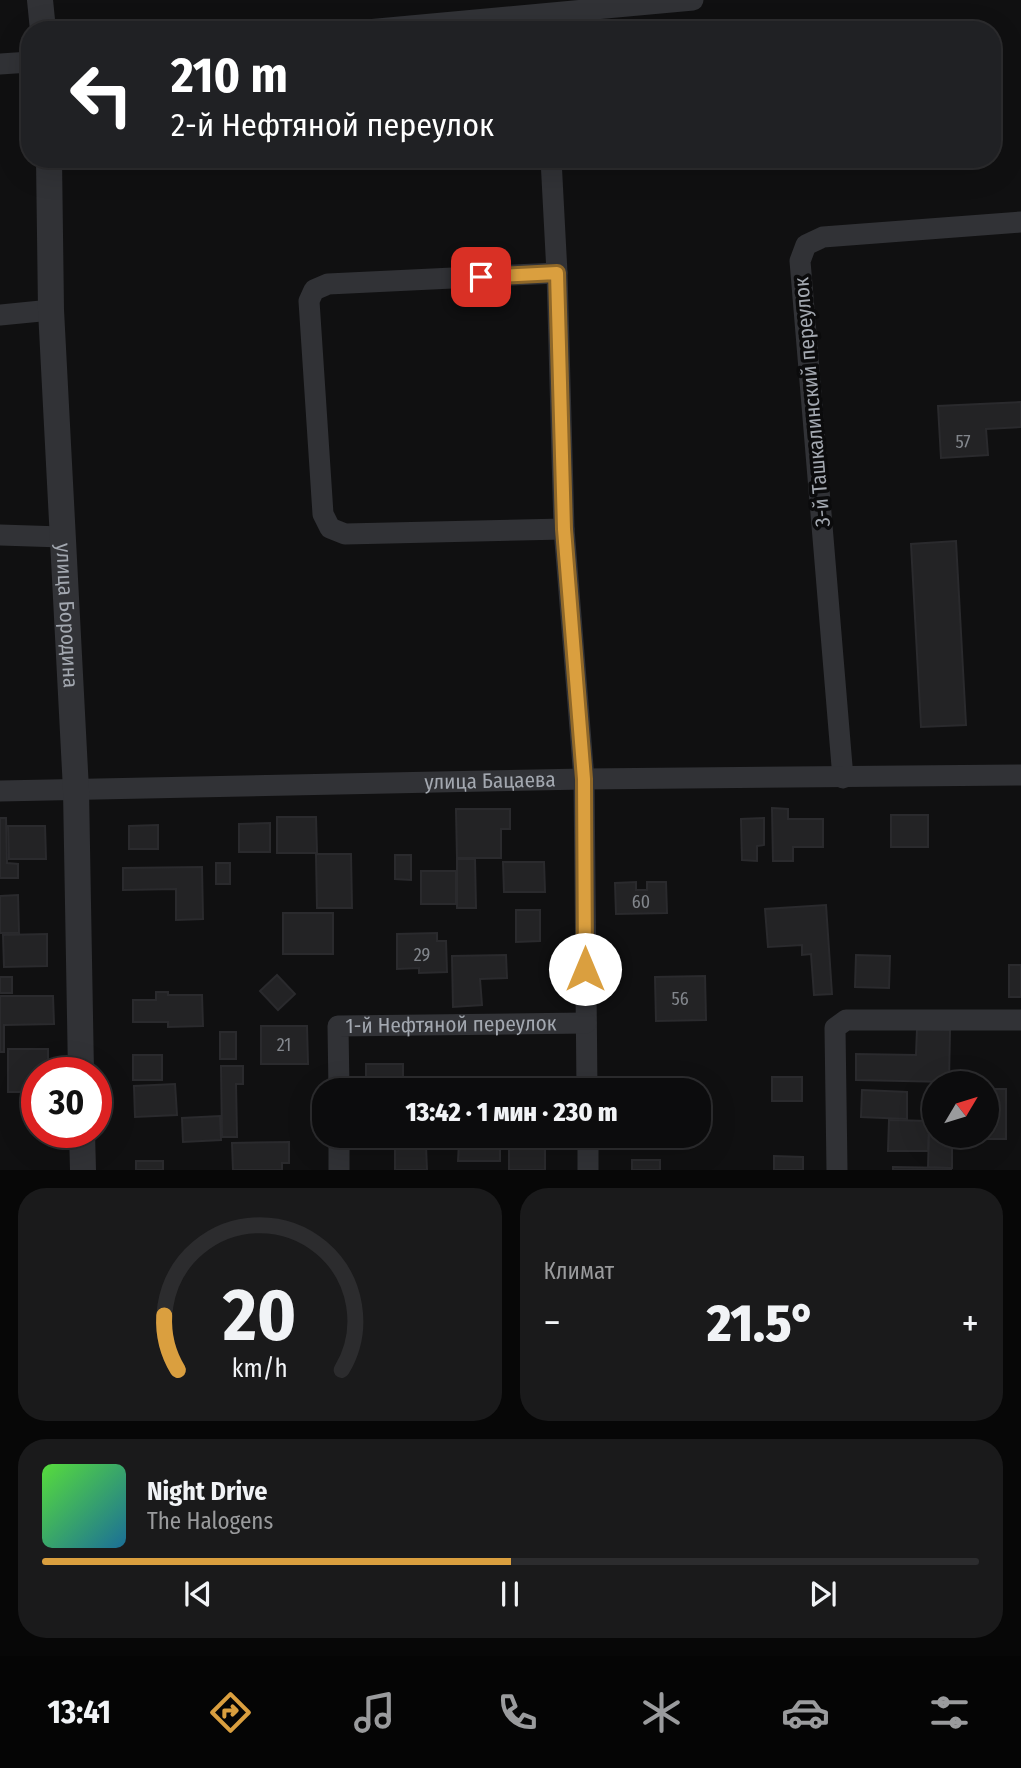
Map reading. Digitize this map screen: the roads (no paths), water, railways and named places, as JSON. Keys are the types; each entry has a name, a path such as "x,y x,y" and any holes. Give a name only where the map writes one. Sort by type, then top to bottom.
{"street":[{"path":"40,0 42,21"},
{"path":"466,21 693,0"},
{"path":"0,64 21,63"},
{"name":"улица Бородина","path":"49,168 51,310 76,790 81,1057"},
{"path":"551,168 564,529 584,779 587,1078"},
{"name":"3-й Ташкалинский переулок","path":"843,778 800,261 806,245 823,237 1021,222"},
{"path":"557,273 328,284 314,290 309,301 323,514 330,528 345,534 564,529"},
{"path":"0,314 51,310"},
{"path":"0,535 62,537"},
{"name":"улица Бацаева","path":"0,791 584,779 1021,775"},
{"path":"837,1170 835,1027 845,1020 1021,1020"},
{"name":"1-й Нефтяной переулок","path":"339,1078 338,1026 586,1023"},
{"path":"82,1148 83,1170"},
{"path":"339,1148 339,1170"},
{"path":"587,1148 588,1170"}]}
